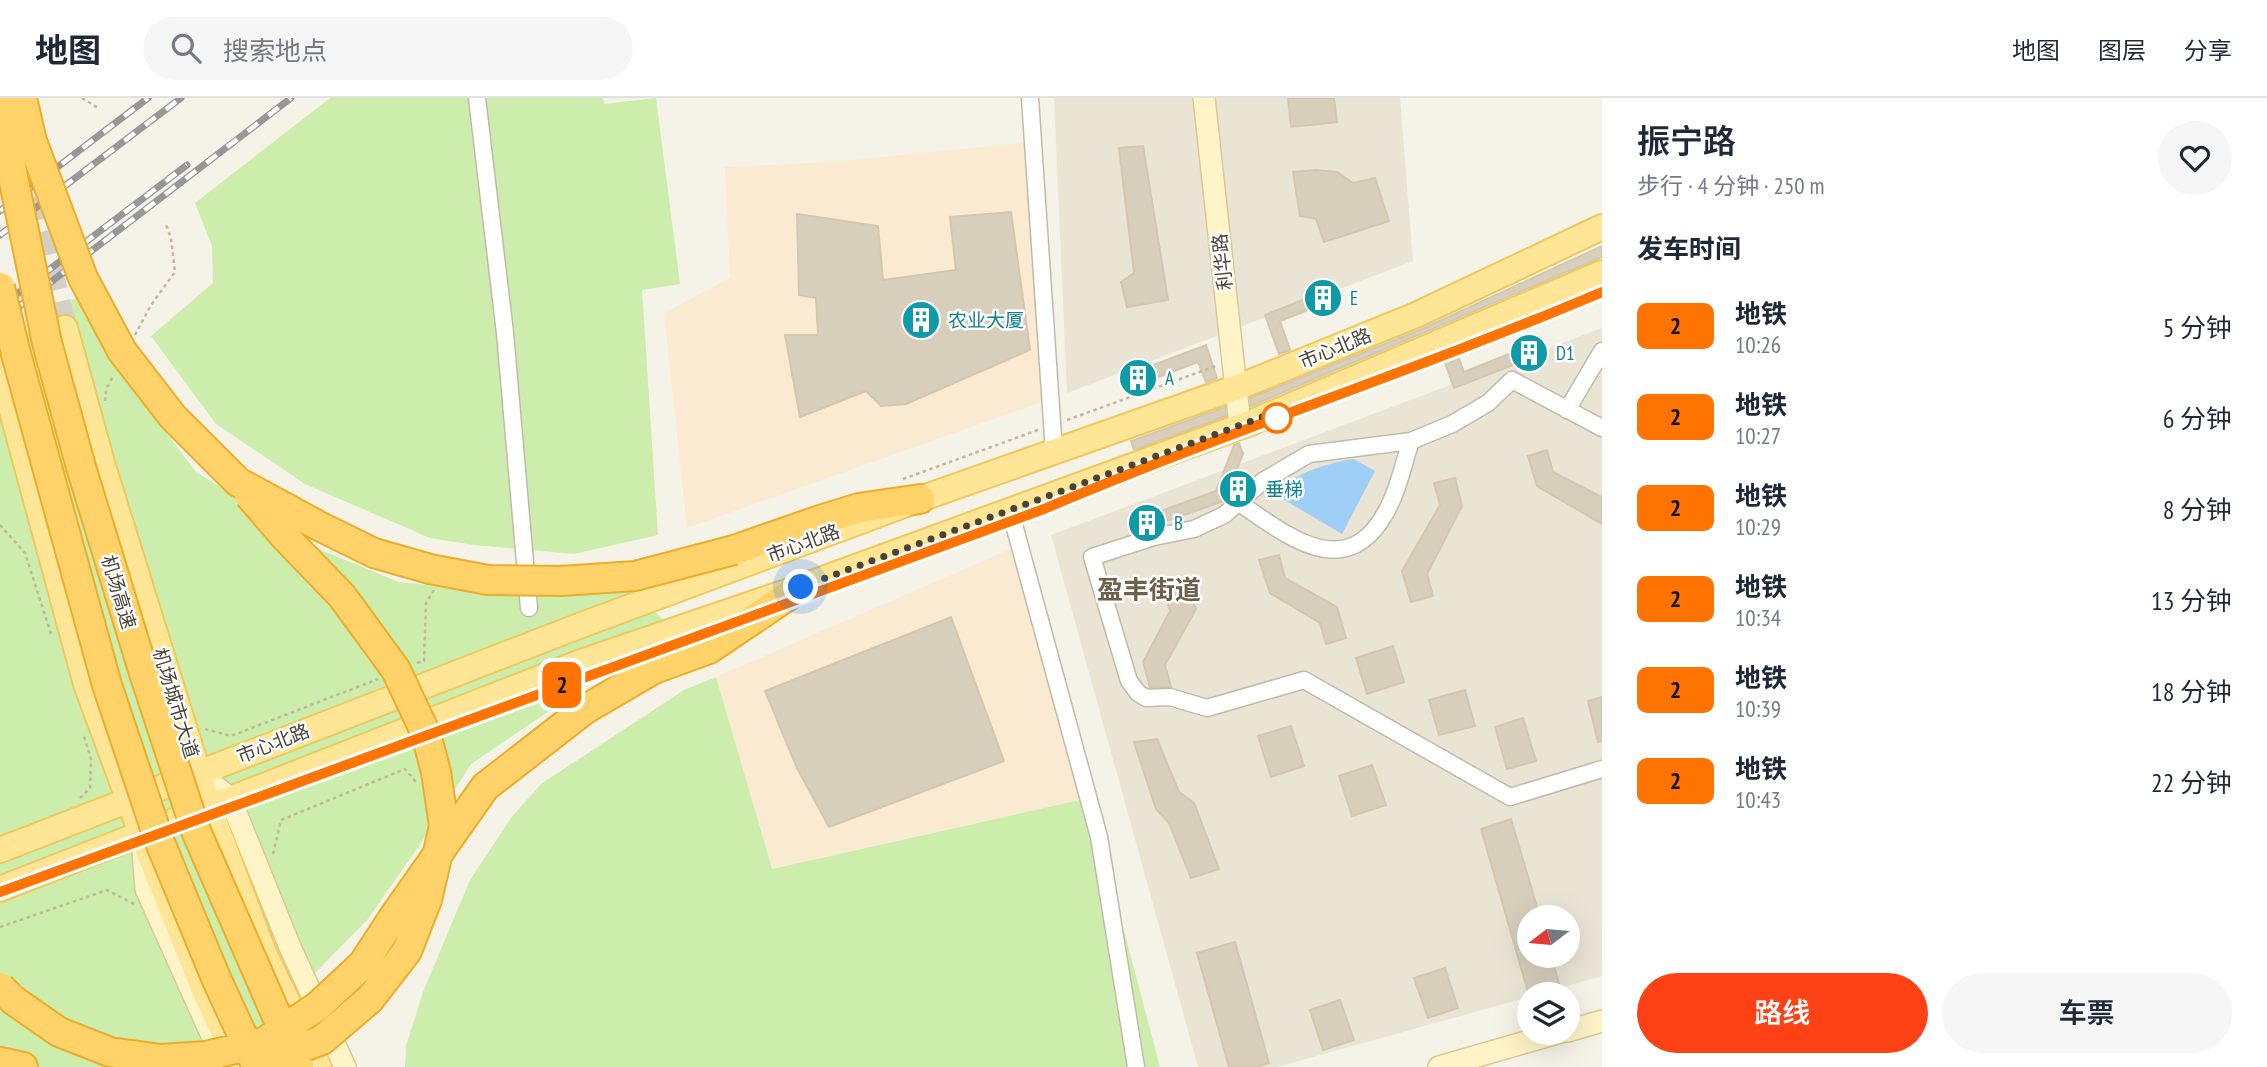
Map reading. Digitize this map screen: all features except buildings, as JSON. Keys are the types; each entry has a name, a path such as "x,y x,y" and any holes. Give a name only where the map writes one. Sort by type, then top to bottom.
{"highway":[{"name":"机场高速","path":"1,98 13,177 47,343 81,467 143,670 196,831 299,1067"},
{"path":"23,98 32,141 83,278 122,351 173,417 238,482 286,538 342,596 396,670 426,734 436,772 444,826 427,900 407,951 370,999 322,1040 255,1067"},
{"name":"机场高速","path":"0,287 111,698 159,840 255,1067"},
{"path":"238,482 374,553 430,569 488,580 561,581 635,576 734,550 859,508 920,499"},
{"path":"0,987 13,1000 59,1032 110,1052 161,1059 206,1056 264,1042 318,1006 363,964 485,787 584,709 654,669 709,649 801,587"},
{"path":"0,1062 23,1067"}],"main road":[{"path":"23,98 23,162"},
{"name":"市心北路","path":"0,850 579,625 920,499 1241,385 1416,315 1602,227"},
{"name":"市心北路","path":"0,889 581,662 801,587 1245,424 1602,273"},
{"name":"机场城市大道","path":"65,328 102,463 197,772 220,802 264,953 319,1067"},
{"path":"0,367 86,684 141,834 204,990 240,1067"}],"street":[{"path":"477,98 505,333 529,608"},
{"path":"1030,98 1054,452"},
{"name":"利华路","path":"1204,98 1241,385"},
{"name":"利华路","path":"1216,98 1245,424"},
{"path":"1567,410 1602,351"},
{"path":"1602,428 1512,380 1488,403 1452,424 1411,442 1309,454 1263,481 1224,515 1194,529 1154,537 1092,557 1129,681 1138,693 1146,698 1170,696 1207,708 1304,680 1510,797 1602,769"},
{"path":"1238,502 1294,540 1324,551 1349,547 1371,536 1387,511 1411,442"},
{"path":"1013,521 1099,837 1136,1067"},
{"path":"220,802 345,1067"},
{"path":"141,834 146,889 226,1067"},
{"path":"1580,1027 1602,1021"},
{"path":"1439,1067 1494,1059 1529,1045"}],"path":[{"path":"82,98 98,108"},
{"path":"0,524 26,553 54,643"},
{"path":"75,803 90,788 91,759 83,733"},
{"path":"271,859 281,820 405,769 420,787"},
{"path":"0,927 107,890 137,906"}],"shaded area":[{"path":"1054,98 1400,98 1413,261 1067,393"},
{"path":"1032,142 1047,400 687,528 664,313 730,278 725,167 833,162"},
{"path":"1602,328 1602,976 1580,982 1517,982 1517,1000 1277,1067 1198,1067 1051,535"},
{"path":"1011,549 1089,798 771,869 716,677"}],"green space":[{"path":"330,98 603,98 604,104 656,98 680,284 642,290 658,535 574,554 430,538 305,484 216,424 151,336 213,283 212,246 195,203"},
{"path":"79,295 111,360 196,472 321,550 399,582 554,597 629,588 686,641 614,667 471,764 368,919 317,971 257,1067 0,1067 0,354"},
{"path":"716,677 772,869 1089,798 1160,1067 405,1067 406,1046 423,992 470,880 511,818 541,784 684,690"}],"water":[{"path":"1354,459 1375,471 1342,534 1276,495 1300,475 1322,466"}],"tunnel":[{"path":"24,162 65,328"}],"railway":[{"path":"0,211 148,98"},
{"path":"0,235 181,98"},
{"path":"0,321 291,98"},
{"path":"0,307 187,165"}],"metro line":[{"name":"2","path":"0,892 1044,509 1494,337 1602,292"}],"place":[{"name":"E","path":"1323,298"},
{"name":"农业大厦","path":"921,320"},
{"name":"D1","path":"1529,353"},
{"name":"A","path":"1138,378"},
{"name":"垂梯","path":"1238,489"},
{"name":"B","path":"1147,523"}],"district":[{"name":"盈丰街道","path":"1149,589"}],"route":[{"path":"801,587 1276,412 1277,418"}]}
